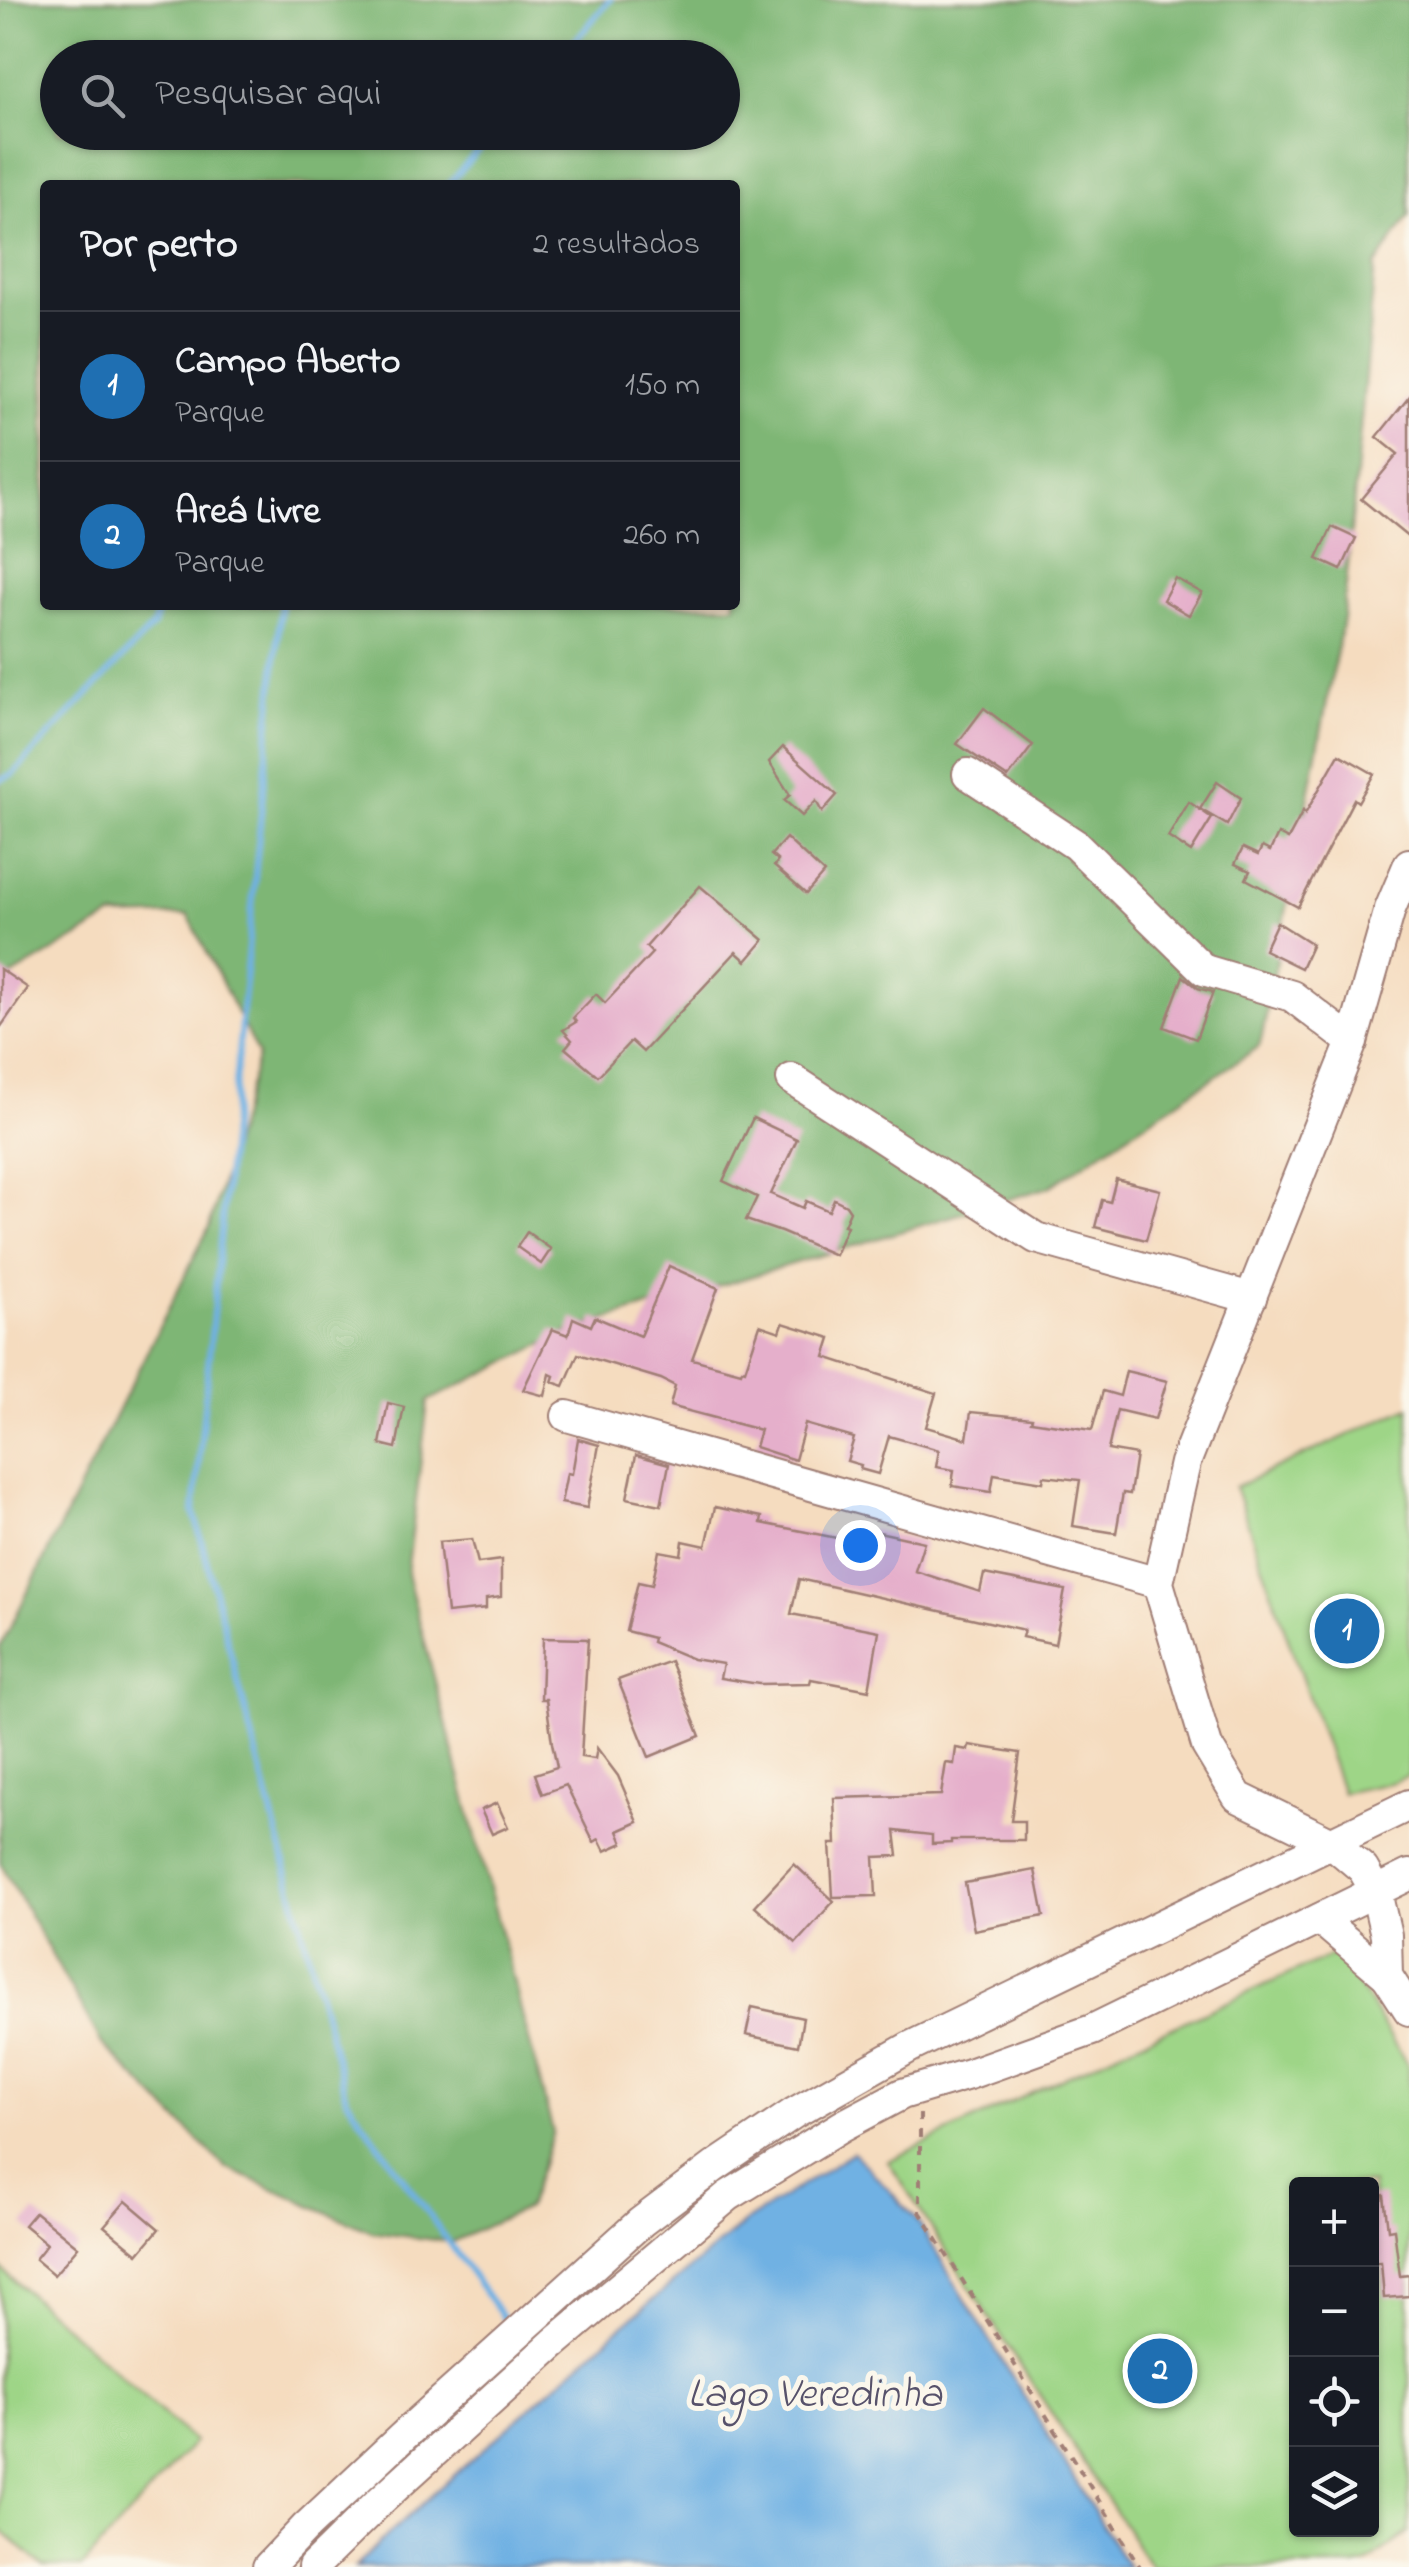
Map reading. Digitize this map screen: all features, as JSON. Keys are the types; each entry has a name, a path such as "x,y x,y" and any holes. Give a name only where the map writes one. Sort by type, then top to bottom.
{"street":[{"path":"968,774 1076,844 1204,970 1292,996 1352,1042"},
{"path":"1387,1976 1398,1928 1363,1869 1332,1843 1238,1797 1207,1746 1158,1583 1185,1464 1352,1042 1390,909 1409,864"},
{"path":"792,1079 1036,1238 1250,1298"},
{"path":"567,1416 1158,1583"},
{"path":"268,2567 414,2426 641,2222 794,2113 910,2047 1409,1806"},
{"path":"313,2567 554,2344 728,2196 902,2094 1092,2030 1409,1875"},
{"path":"1320,1919 1387,1976 1409,2010"}],"path":[{"path":"920,2111 920,2212 1140,2567"}],"green space":[{"path":"0,0 1409,0 1409,216 1375,266 1343,619 1260,1046 1049,1187 572,1330 428,1401 407,1574 553,2132 527,2208 452,2242 372,2232 226,2168 102,2044 0,1863 0,1648 209,1227 258,1055 188,915 112,917 0,983"},
{"path":"1409,1407 1409,1775 1342,1793 1235,1487"},
{"path":"1338,1952 1409,2067 1409,2532 1366,2564 1355,2567 1151,2567 888,2161"},
{"path":"0,2268 194,2442 82,2567 44,2567 0,2529"}],"water":[{"name":"Lago Veredinha","path":"853,2152 917,2220 1128,2567 355,2567 616,2331 744,2223"}],"building":[{"path":"1409,397 1409,538 1361,499 1398,454 1377,437"},
{"path":"1332,527 1356,538 1341,570 1317,559"},
{"path":"1175,578 1202,593 1189,615 1163,600"},
{"path":"984,708 1033,745 1008,778 957,744"},
{"path":"783,747 837,795 822,812 816,801 802,816 784,800 790,795 769,762"},
{"path":"1339,754 1374,774 1358,802 1354,799 1298,907 1246,879 1250,871 1235,864 1243,848 1258,855 1262,847 1270,851 1278,834 1288,839"},
{"path":"1217,782 1241,798 1227,825 1200,809"},
{"path":"1189,802 1212,818 1191,852 1168,837"},
{"path":"786,838 824,873 806,894 774,866 778,861 771,855"},
{"path":"700,886 764,940 746,961 736,952 643,1052 631,1041 598,1076 565,1048 572,1040 563,1030 576,1022 573,1018 596,994 605,1003 652,953 646,947"},
{"path":"1277,922 1312,944 1301,968 1264,950"},
{"path":"0,969 28,988 0,1028"},
{"path":"1183,976 1198,988 1213,992 1196,1039 1164,1027"},
{"path":"753,1118 797,1139 771,1194 803,1208 806,1201 829,1211 834,1199 850,1211 835,1255 746,1220 757,1197 723,1181"},
{"path":"1116,1179 1160,1190 1146,1240 1095,1227 1102,1200 1110,1202"},
{"path":"527,1232 551,1249 541,1264 517,1247"},
{"path":"669,1266 718,1288 692,1359 741,1372 760,1325 780,1332 783,1323 831,1338 825,1357 936,1393 926,1427 967,1439 971,1412 1032,1418 1031,1421 1092,1430 1103,1391 1120,1396 1126,1371 1167,1381 1155,1419 1117,1410 1108,1450 1136,1455 1130,1494 1123,1493 1116,1533 1073,1526 1080,1480 1044,1476 1043,1482 994,1474 991,1492 952,1486 954,1470 936,1467 939,1450 889,1436 878,1474 847,1461 854,1438 805,1424 795,1460 755,1447 760,1430 670,1406 675,1386 661,1379 578,1354 564,1386 552,1382 554,1376 550,1374 545,1396 523,1390 552,1329 568,1335 573,1318 591,1326 595,1317 640,1336"},
{"path":"388,1403 404,1407 396,1448 380,1444"},
{"path":"578,1439 599,1445 587,1508 561,1503 567,1473 572,1474"},
{"path":"636,1455 669,1464 661,1505 627,1498"},
{"path":"715,1507 762,1517 761,1523 867,1544 870,1530 924,1542 915,1571 980,1592 984,1574 1065,1590 1055,1644 1022,1637 1024,1630 799,1579 791,1614 879,1631 869,1690 811,1679 810,1683 759,1684 720,1678 723,1664 693,1659 652,1642 653,1638 626,1631 638,1582 652,1585 659,1551 681,1555 683,1541 706,1546"},
{"path":"472,1539 478,1563 501,1560 501,1597 486,1599 486,1609 447,1613 439,1542"},
{"path":"543,1638 588,1639 581,1757 595,1759 597,1748 618,1776 638,1822 618,1831 623,1843 605,1851 599,1839 594,1842 566,1785 542,1794 535,1774 557,1767 546,1699 541,1699"},
{"path":"670,1661 700,1736 649,1757 618,1680"},
{"path":"969,1745 1020,1753 1011,1821 1024,1821 1024,1840 951,1840 932,1844 932,1835 895,1831 898,1856 874,1857 876,1896 833,1897 830,1844 836,1844 834,1798 941,1795 946,1763 954,1764 956,1748 968,1750"},
{"path":"497,1803 508,1827 492,1834 481,1810"},
{"path":"794,1864 834,1901 796,1943 755,1906"},
{"path":"1035,1870 1044,1916 974,1930 965,1883"},
{"path":"752,2007 803,2018 798,2046 746,2035"},
{"path":"1379,2195 1384,2195 1388,2230 1394,2229 1400,2276 1409,2275 1409,2296 1384,2298 1379,2262"},
{"path":"126,2201 159,2229 138,2254 104,2226"},
{"path":"35,2212 78,2247 54,2275 35,2259 47,2244 24,2225"}],"waterway":[{"path":"576,40 610,0"},
{"path":"452,180 478,150"},
{"path":"0,780 13,774 153,626 158,610"},
{"path":"281,610 194,1512 346,2098 507,2324"}],"place":[{"name":"Campo Aberto","path":"1347,1631"},
{"name":"Areá Livre","path":"1160,2371"}]}
